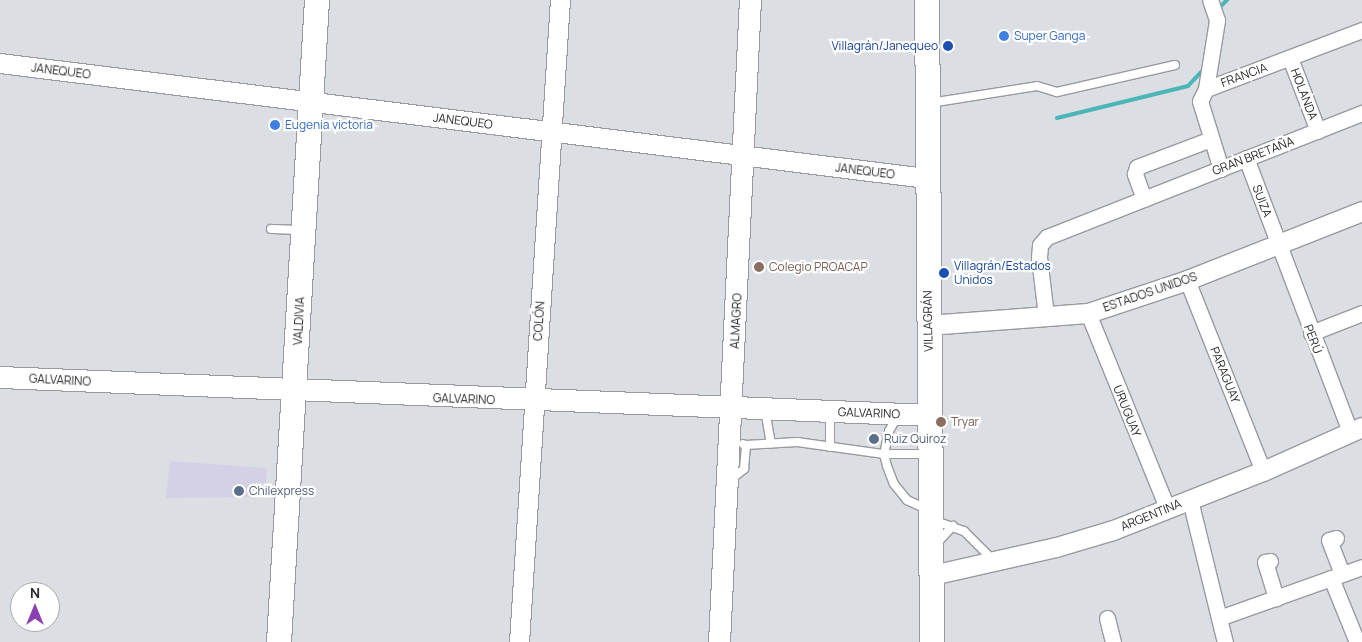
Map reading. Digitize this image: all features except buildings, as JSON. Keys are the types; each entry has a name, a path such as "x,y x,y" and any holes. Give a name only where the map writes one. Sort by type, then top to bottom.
{"main road":[{"name":"VALDIVIA","path":"279,642 317,0"},
{"name":"ALMAGRO","path":"720,642 728,481 738,444 732,409 750,0"},
{"name":"VILLAGRÁN","path":"927,0 926,178 932,642"},
{"name":"GALVARINO","path":"0,378 295,392 929,415"}],"street":[{"name":"COLÓN","path":"519,642 560,0"},
{"path":"1206,89 1214,10"},
{"name":"FRANCIA","path":"1221,168 1200,101 1206,89 1362,30"},
{"name":"HOLANDA","path":"1290,58 1318,131"},
{"name":"JANEQUEO","path":"0,63 926,178"},
{"name":"GRAN BRETAÑA","path":"1046,316 1039,257 1040,245 1047,237 1362,113"},
{"path":"1144,199 1134,174 1137,167 1211,139"},
{"name":"SUIZA","path":"1246,158 1279,244"},
{"name":"ESTADOS UNIDOS","path":"928,325 1088,313 1187,280 1362,211"},
{"name":"PERÚ","path":"1279,244 1310,333 1356,429"},
{"name":"PARAGUAY","path":"1187,280 1263,471"},
{"name":"URUGUAY","path":"1088,313 1167,508"},
{"path":"1310,333 1362,313"},
{"name":"ARGENTINA","path":"932,575 1086,539 1263,471 1356,429"},
{"path":"1190,500 1225,642"},
{"path":"1336,538 1329,540 1337,576 1358,642"},
{"path":"1270,561 1264,562 1276,598"},
{"path":"1219,618 1362,567"},
{"path":"1107,618 1113,642"}],"lane":[{"path":"927,103 1037,86 1058,92 1176,65"},
{"path":"271,229 304,230"},
{"path":"765,410 771,443"},
{"path":"830,412 830,447"},
{"path":"898,414 889,431 884,454 894,484 907,500 974,538 994,561"},
{"path":"738,444 771,443 830,447 884,454 929,454"},
{"path":"931,550 953,526"}],"shaded area":[{"path":"170,461 267,468 265,497 166,498"}],"waterway":[{"path":"1218,9 1227,0"},
{"path":"1057,118 1188,86 1203,70"}],"place":[{"name":"Super Ganga","path":"1004,36"},
{"name":"Villagrán/Janequeo","path":"948,46"},
{"name":"Eugenia victoria","path":"275,125"},
{"name":"Colegio PROACAP","path":"759,267"},
{"name":"Villagrán/Estados Unidos","path":"944,273"},
{"name":"Tryar","path":"941,422"},
{"name":"Ruiz Quiroz","path":"874,439"},
{"name":"Chilexpress","path":"239,491"}]}
